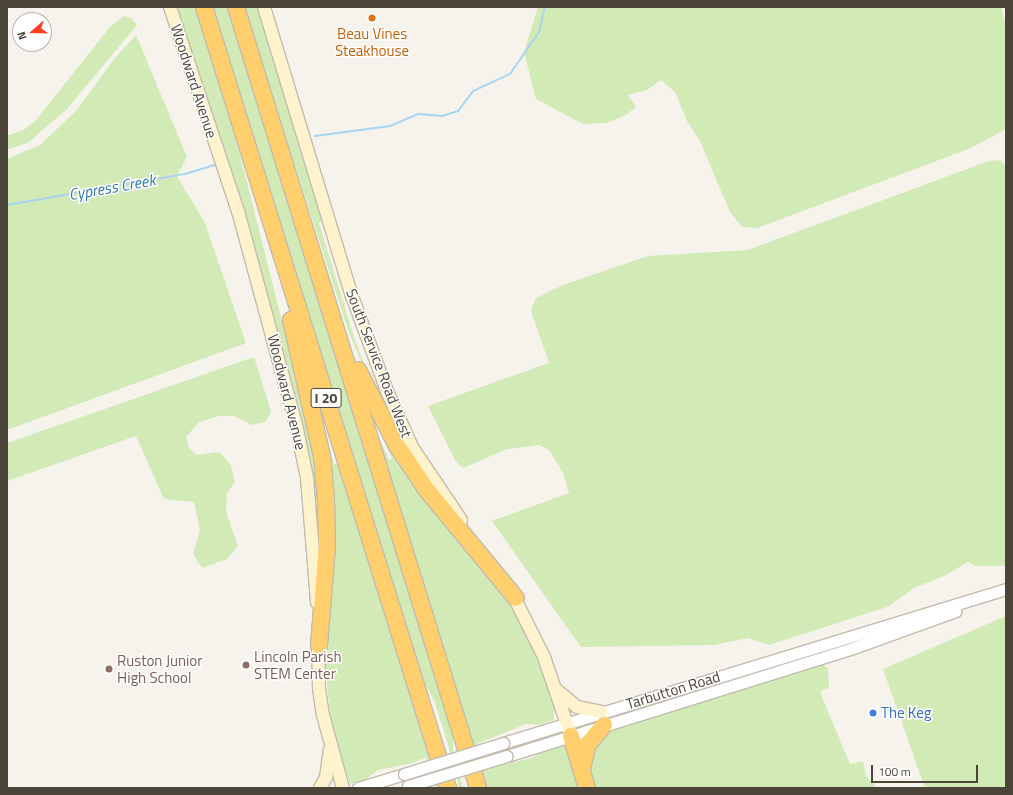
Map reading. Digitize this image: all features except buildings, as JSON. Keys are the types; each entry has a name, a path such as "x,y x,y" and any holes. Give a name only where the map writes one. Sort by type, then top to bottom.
{"highway":[{"name":"I 20","path":"204,7 267,214 448,788"},
{"name":"I 20","path":"236,7 478,788"},
{"path":"267,214 322,456 327,546 319,646"},
{"path":"305,231 351,355 388,431 426,489 516,598"},
{"path":"582,771 588,744 603,719"},
{"path":"569,729 587,788"}],"main road":[{"name":"Woodward Avenue","path":"170,7 238,211 296,424 312,523 319,646 319,688 330,742 343,788"},
{"name":"South Service Road West","path":"264,7 352,296 392,405 424,468 516,598 556,688 569,729"},
{"path":"556,688 578,707 603,719"},
{"path":"320,788 326,777 330,742"}],"street":[{"name":"Tarbutton Road","path":"358,788 503,743 569,729 802,664 931,620 1006,589"},
{"name":"Tarbutton Road","path":"603,719 798,651 988,596"},
{"path":"798,651 802,664"},
{"name":"Tarbutton Road","path":"405,787 507,756 569,729"}],"green space":[{"path":"174,7 197,7 226,99 313,444 319,477 320,569 311,470"},
{"path":"210,7 229,7 453,727 453,753 463,788 458,788 458,777 434,700 419,674"},
{"path":"244,7 261,7 406,445 379,391 322,222 319,223 355,340 378,400 349,333"},
{"path":"538,7 1001,7 1006,26 1006,129 971,148 757,228 742,227 730,212 700,141 687,121 675,92 661,80 647,90 628,95 636,107 626,115 606,123 583,124 536,99 524,52"},
{"path":"124,16 131,18 137,25 67,109 29,142 7,150 7,136 25,129 36,120 110,27"},
{"path":"136,35 187,157 177,176 205,223 246,343 7,430 7,159 40,145 77,110 114,59"},
{"path":"1000,160 1006,167 1006,566 975,566 968,562 944,576 914,588 887,607 769,645 748,638 714,645 581,647 492,521 569,493 563,473 549,450 539,445 507,449 463,468 456,462 428,406 549,363 531,311 536,298 563,285 648,256 748,250 989,161"},
{"path":"254,357 271,411 266,422 252,425 234,416 217,416 198,423 186,437 189,448 196,455 219,452 231,465 235,482 227,493 226,512 238,546 227,559 202,568 193,554 200,530 194,502 164,499 136,436 7,481 7,443"},
{"path":"365,394 505,592 535,645 555,703 554,720 539,725 526,724 476,744 483,769 532,758 546,749 566,743 581,788 485,788 372,422 389,460 392,459 375,418 371,419"},
{"path":"327,441 334,464 339,463 440,788 428,788 435,786 426,757 413,763 378,770 366,779 350,784 342,760 331,722 325,666"},
{"path":"1006,616 1006,788 925,788 883,669"},
{"path":"822,664 828,668 829,688 822,690 821,695 850,764 863,761 866,776 877,788 593,788 589,772 594,750 603,737 614,729"}],"waterway":[{"name":"Cypress Creek","path":"315,136 390,126 418,114 442,116 458,111 473,91 510,74 539,32 545,7"},
{"name":"Cypress Creek","path":"7,205 185,174 215,165"}],"place":[{"name":"Beau Vines Steakhouse","path":"372,18"},
{"name":"Lincoln Parish STEM Center","path":"246,665"},
{"name":"Ruston Junior High School","path":"109,669"},
{"name":"The Keg","path":"873,713"}]}
